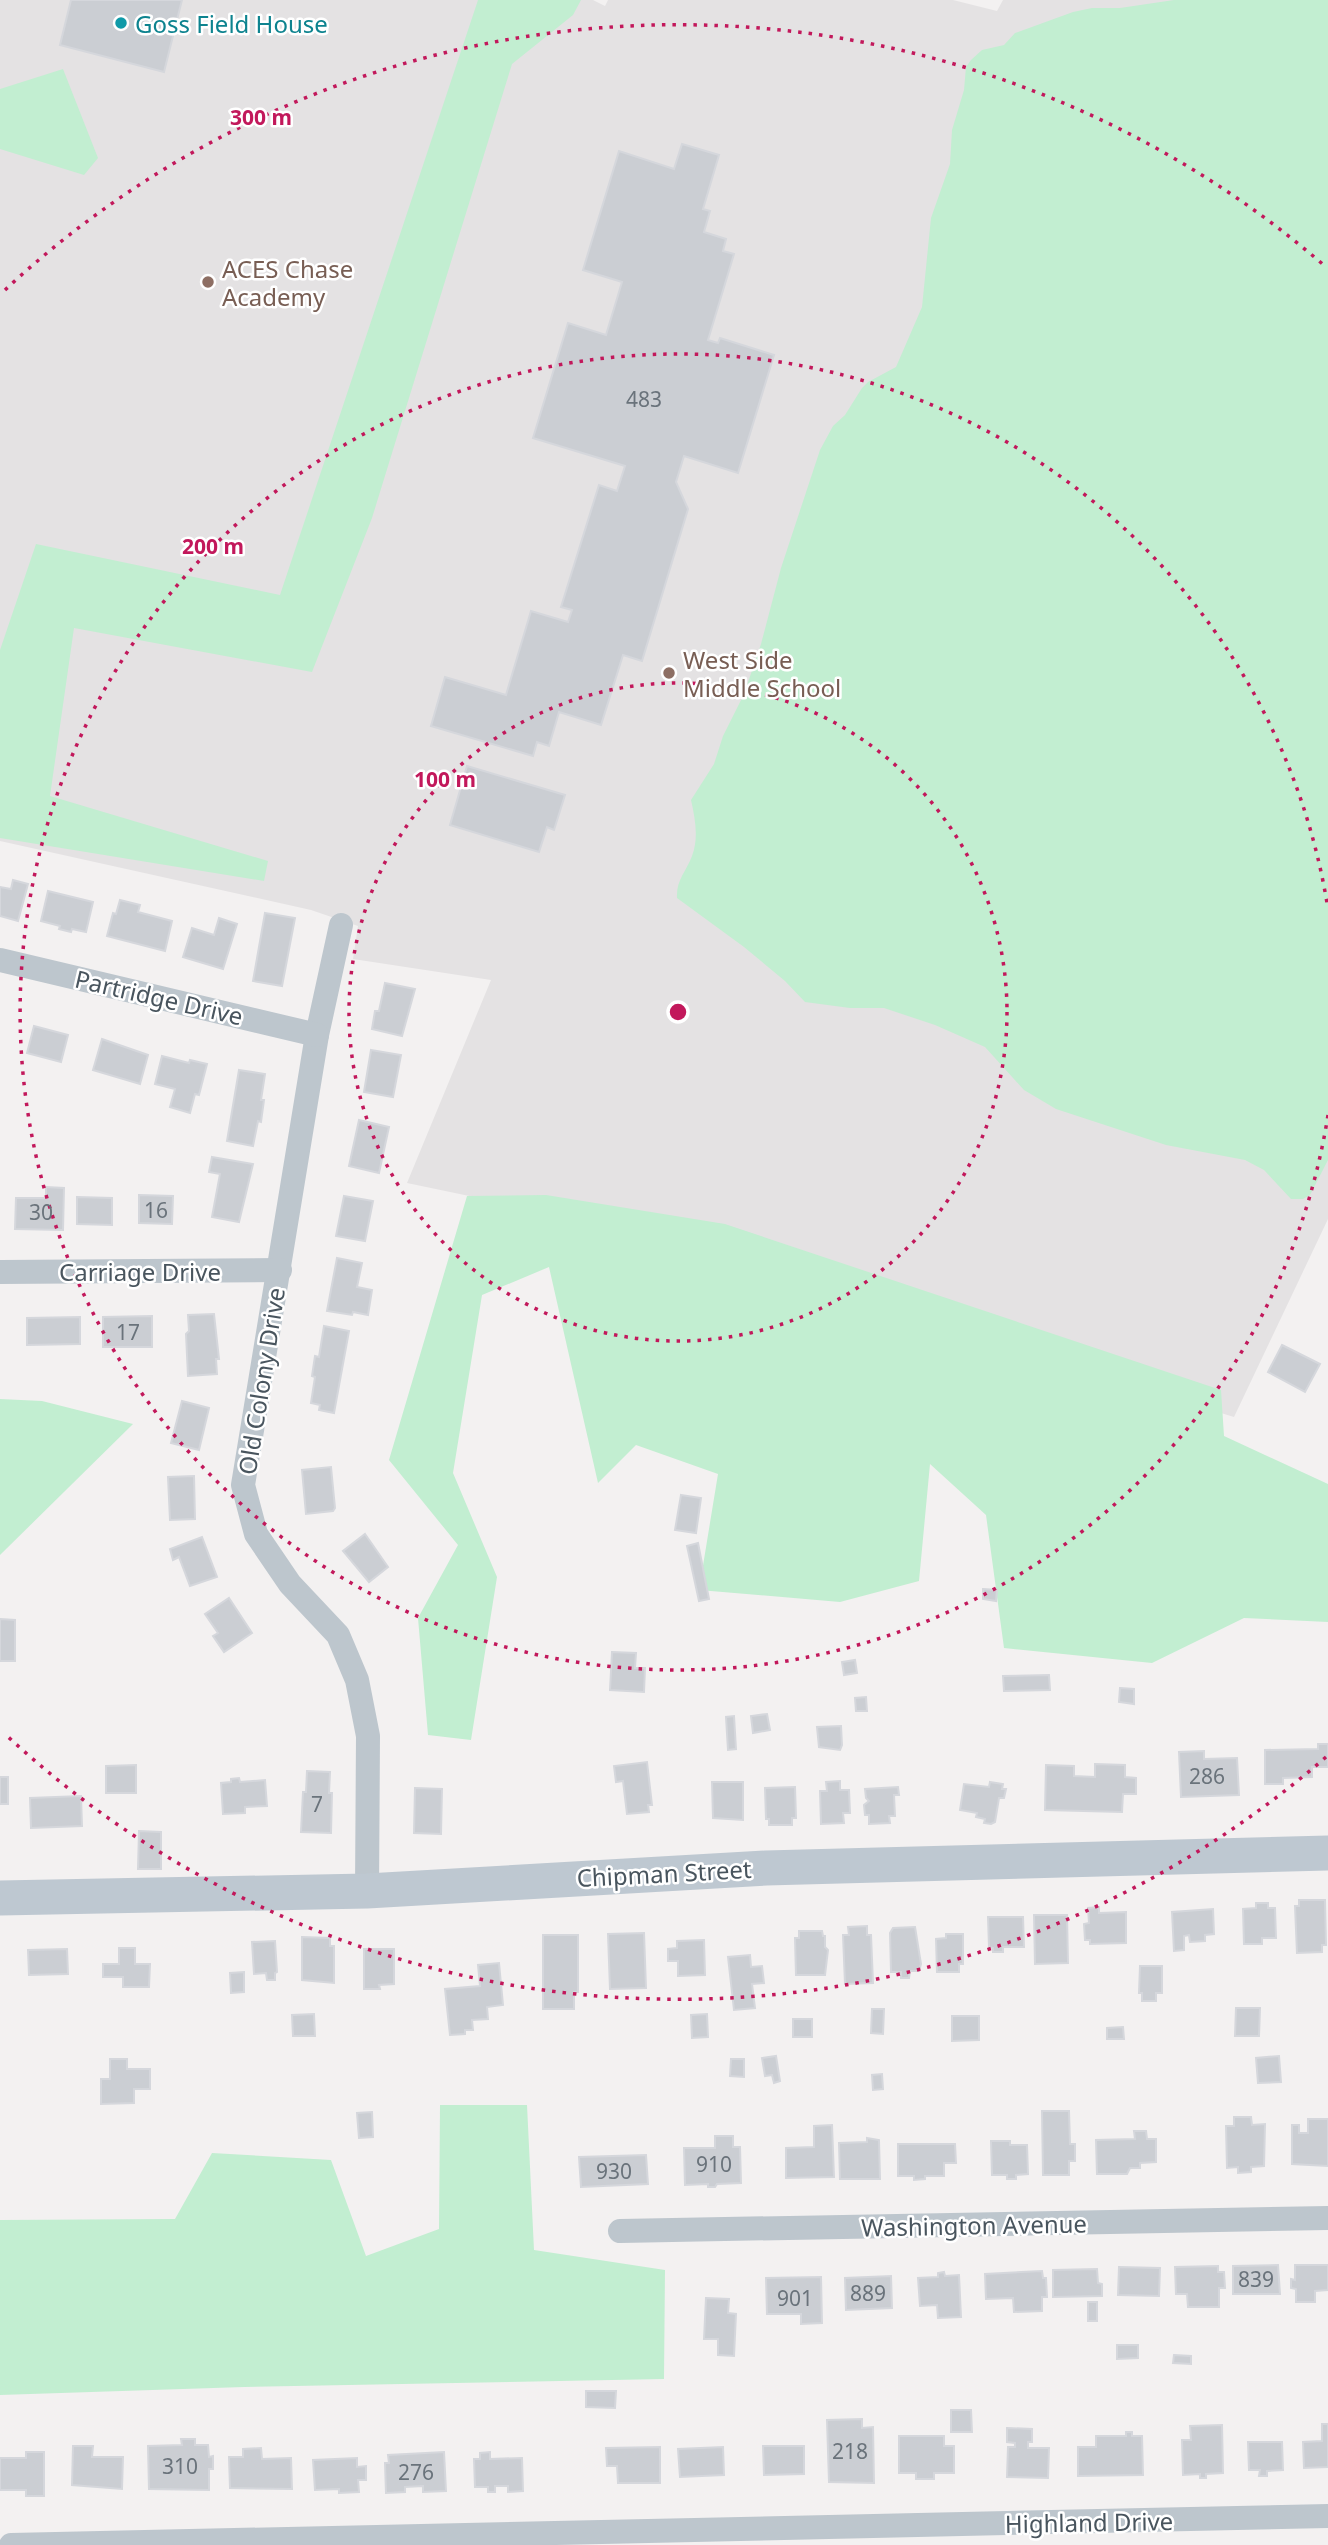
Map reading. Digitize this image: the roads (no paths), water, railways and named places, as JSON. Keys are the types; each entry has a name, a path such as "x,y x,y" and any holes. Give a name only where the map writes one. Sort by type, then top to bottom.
{"street":[{"name":"Old Colony Drive","path":"341,925 317,1035 243,1485 256,1534 290,1584 338,1635 357,1680 368,1736 367,1891"},
{"name":"Partridge Drive","path":"0,960 317,1035"},
{"name":"Carriage Drive","path":"0,1272 280,1270"},
{"name":"Chipman Street","path":"0,1898 367,1891 766,1868 1328,1853"},
{"name":"Washington Avenue","path":"620,2231 1328,2218"},
{"name":"Highland Drive","path":"11,2545 863,2536 1328,2516"}],"place":[{"name":"Goss Field House","path":"121,23"},
{"name":"ACES Chase Academy","path":"208,282"},
{"name":"West Side Middle School","path":"669,673"}]}
